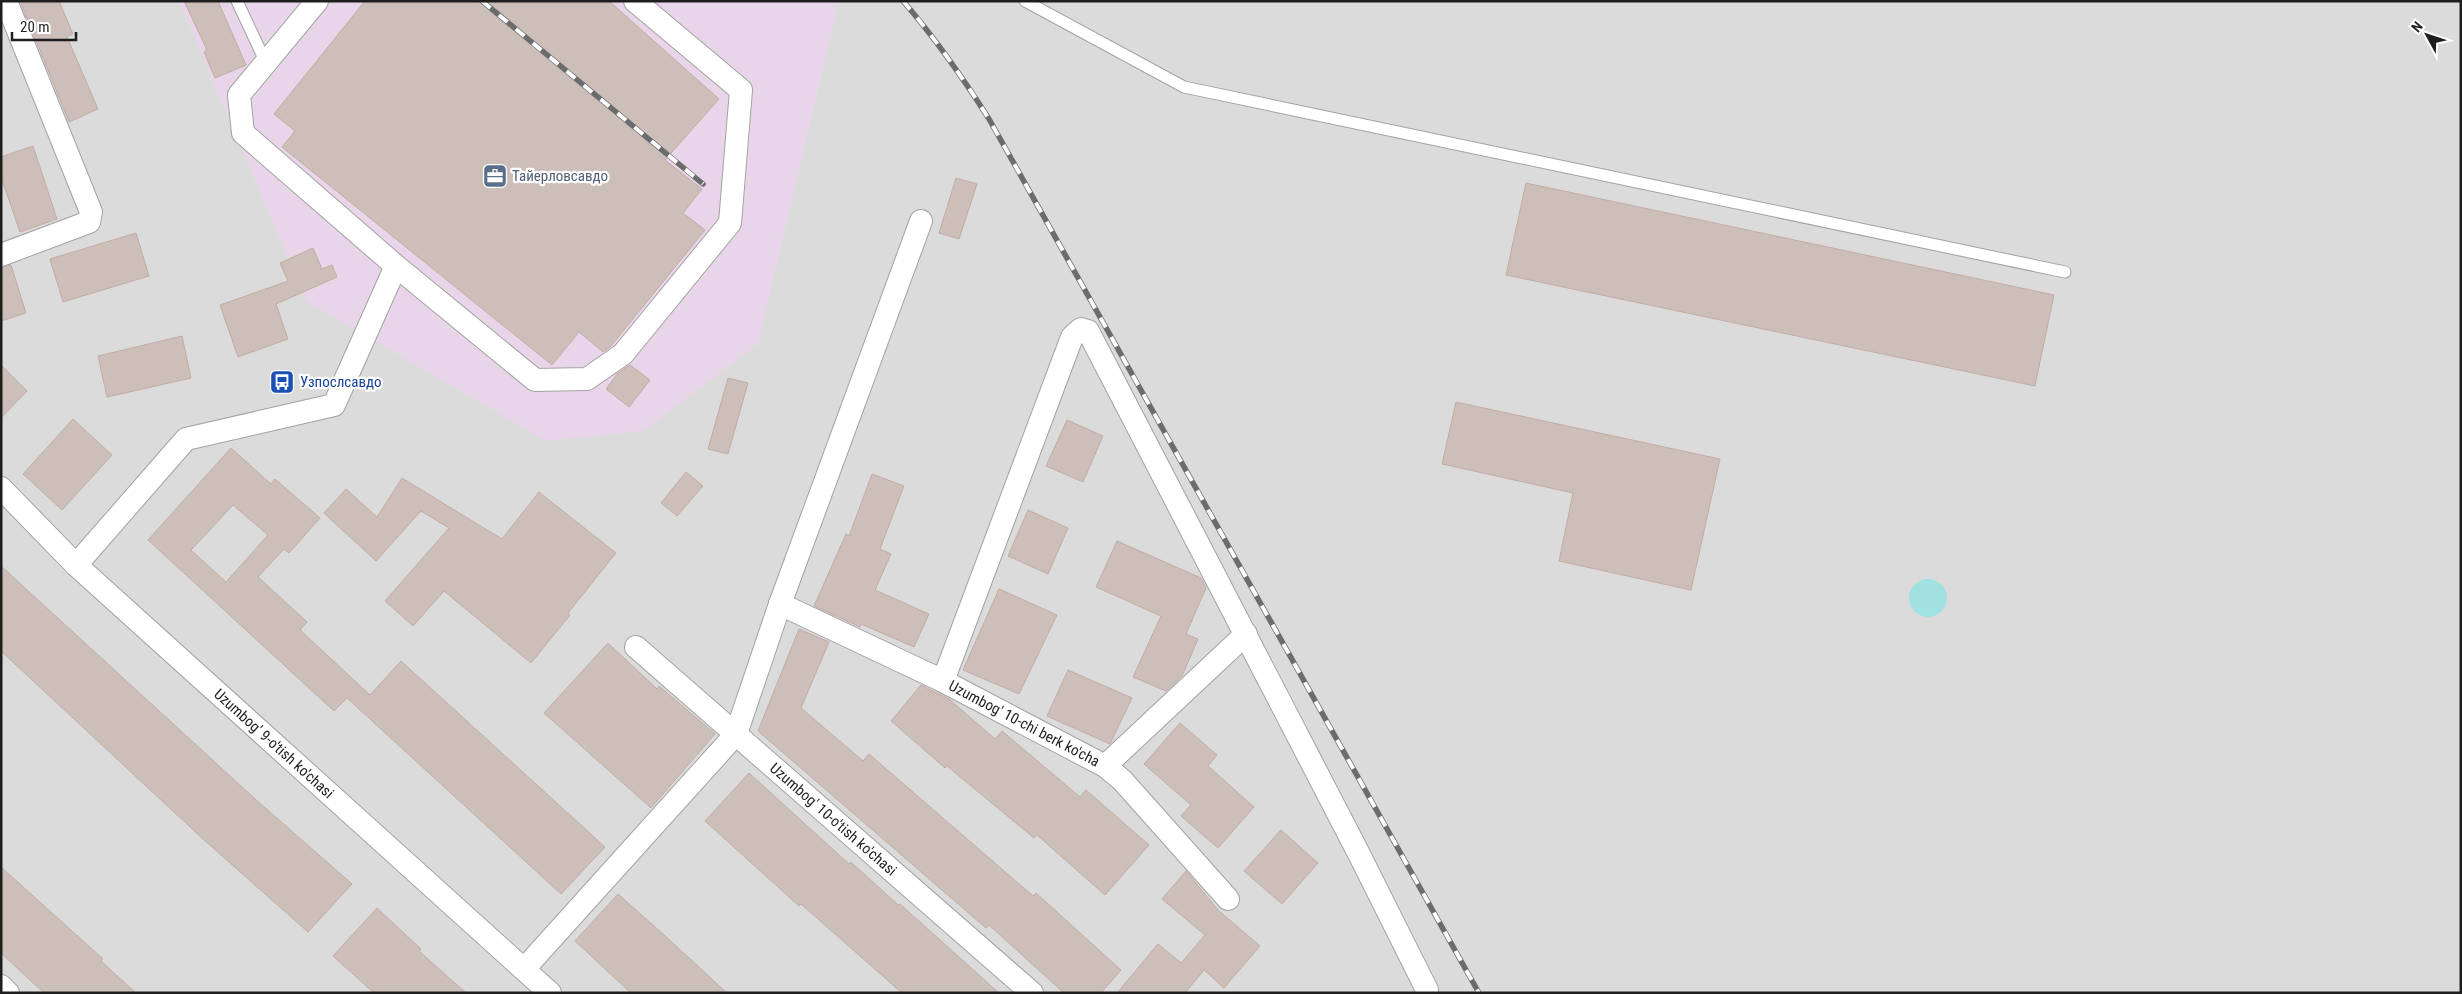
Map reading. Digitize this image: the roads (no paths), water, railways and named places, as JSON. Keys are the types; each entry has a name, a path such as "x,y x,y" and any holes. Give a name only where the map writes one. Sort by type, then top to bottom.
{"street":[{"path":"1,255 89,222 91,212 6,1"},
{"path":"317,1 239,96 243,133 396,266 535,380 587,379 623,354 730,223 741,90 635,1"},
{"path":"525,968 736,734 780,604 921,221"},
{"path":"76,565 186,440 334,405 396,266"},
{"path":"943,681 1072,337 1081,329 1088,331 1246,634 1427,990"},
{"name":"Uzumbog' 9-o'tish ko'chasi","path":"1,488 76,565 525,968 550,993"},
{"name":"Uzumbog' 10-chi berk ko'cha","path":"780,604 943,681 1105,766 1122,780 1228,899"},
{"path":"1105,766 1246,634"},
{"name":"Uzumbog' 10-o'tish ko'chasi","path":"636,647 1032,993"},
{"path":"1,986 8,993"}],"lane":[{"path":"237,1 266,63"},
{"path":"1025,1 1184,87 2065,272"}],"water":[{"path":"1928,579 1935,580 1941,585 1946,591 1946,605 1941,611 1935,616 1928,617 1921,616 1915,611 1910,605 1909,598 1910,591 1915,585 1921,580"}],"railway":[{"path":"482,1 703,184"},
{"path":"903,1 948,58 989,119 1479,993"}],"place":[{"name":"Тайерловсавдо","path":"495,176"},
{"name":"Узпослсавдо","path":"282,382"}]}
